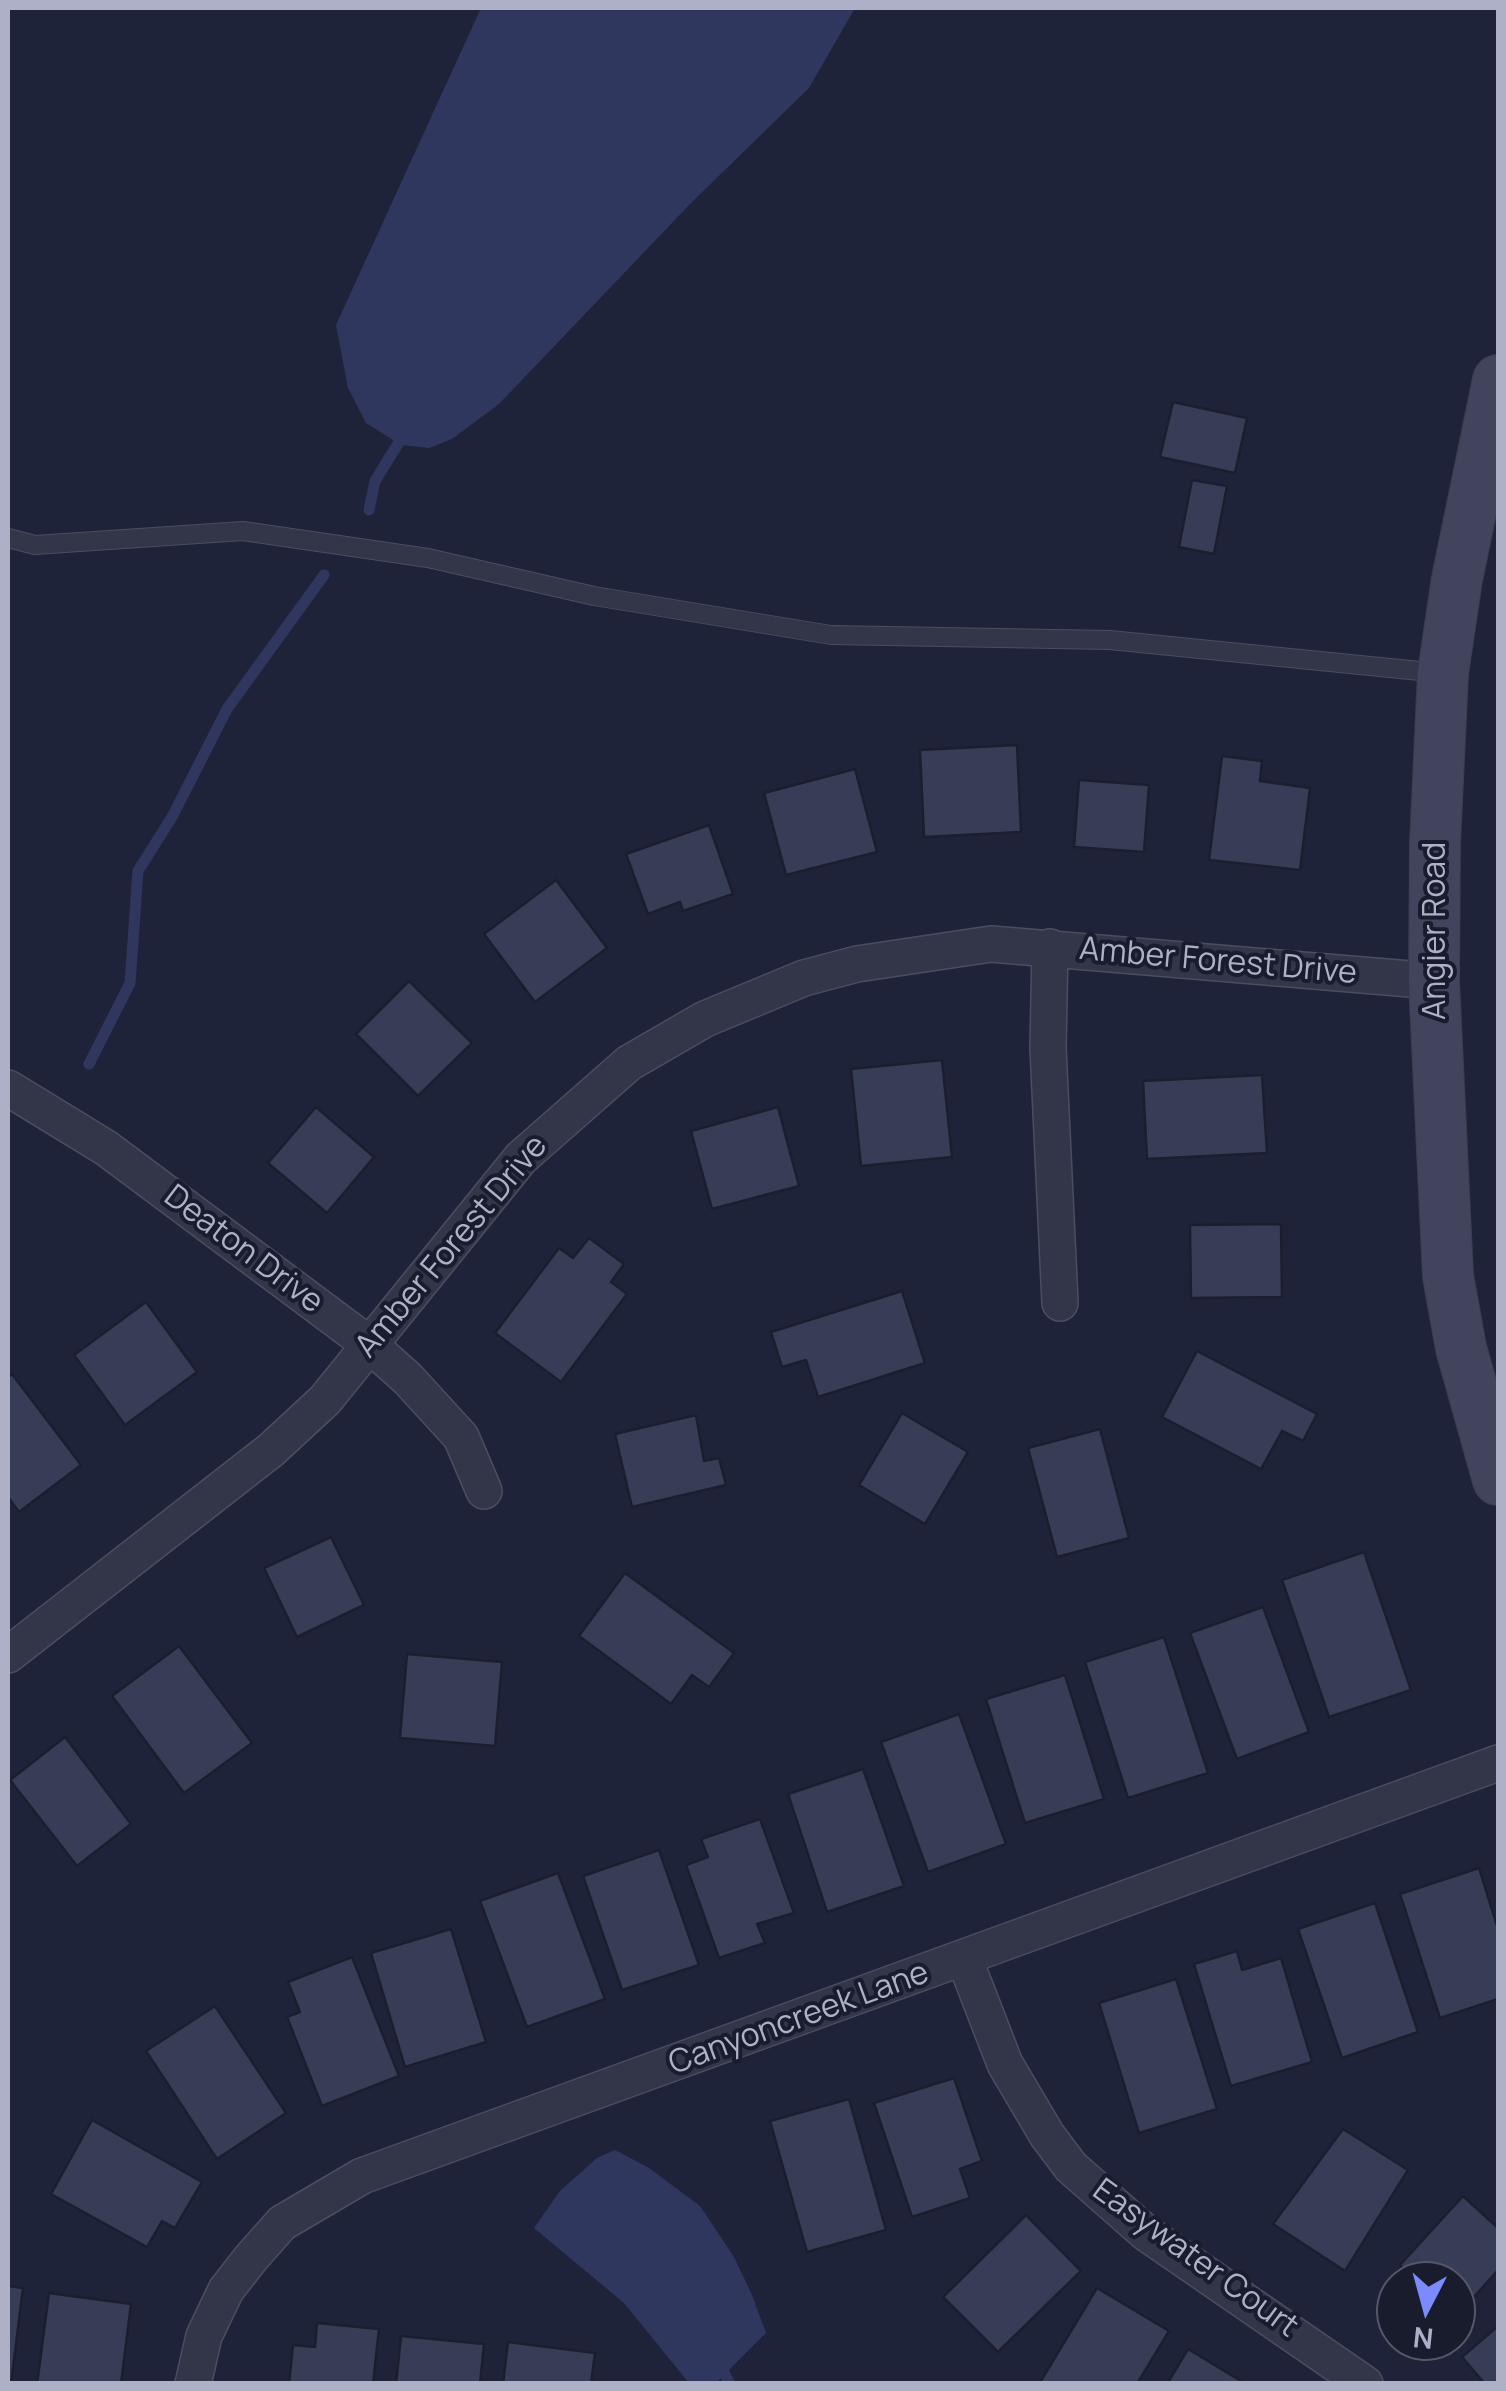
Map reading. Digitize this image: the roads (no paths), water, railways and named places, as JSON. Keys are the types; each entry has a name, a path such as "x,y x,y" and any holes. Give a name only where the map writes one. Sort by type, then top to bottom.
{"street":[{"name":"Angier Road","path":"1498,380 1456,579 1444,673 1435,844 1434,981 1448,1276 1461,1348 1498,1480"},
{"name":"Amber Forest Drive","path":"8,1655 271,1450 325,1400 521,1158 629,1063 704,1019 804,978 910,953 991,944 1434,981"},
{"path":"1050,947 1048,1048 1060,1303"},
{"name":"Deaton Drive","path":"8,1088 106,1148 408,1378 461,1437 484,1491"},
{"name":"Canyoncreek Lane","path":"193,2384 204,2336 226,2290 282,2222 326,2193 362,2176 1498,1762"},
{"name":"Easywater Court","path":"964,1958 1005,2064 1036,2119 1071,2167 1146,2232 1365,2384"}],"lane":[{"path":"8,538 34,545 243,531 428,558 594,596 831,635 1110,640 1444,673"}],"water":[{"path":"481,8 855,8 809,88 691,203 499,404 452,439 429,448 401,445 366,423 348,388 336,325"},
{"path":"615,2150 649,2168 700,2206 734,2257 752,2295 766,2333 716,2383 689,2383 624,2303 534,2228 560,2191 597,2158"}],"waterway":[{"path":"369,510 375,481 404,434"},
{"path":"89,1064 130,983 138,871 172,817 227,709 324,575"},
{"path":"718,2361 730,2384"}]}
